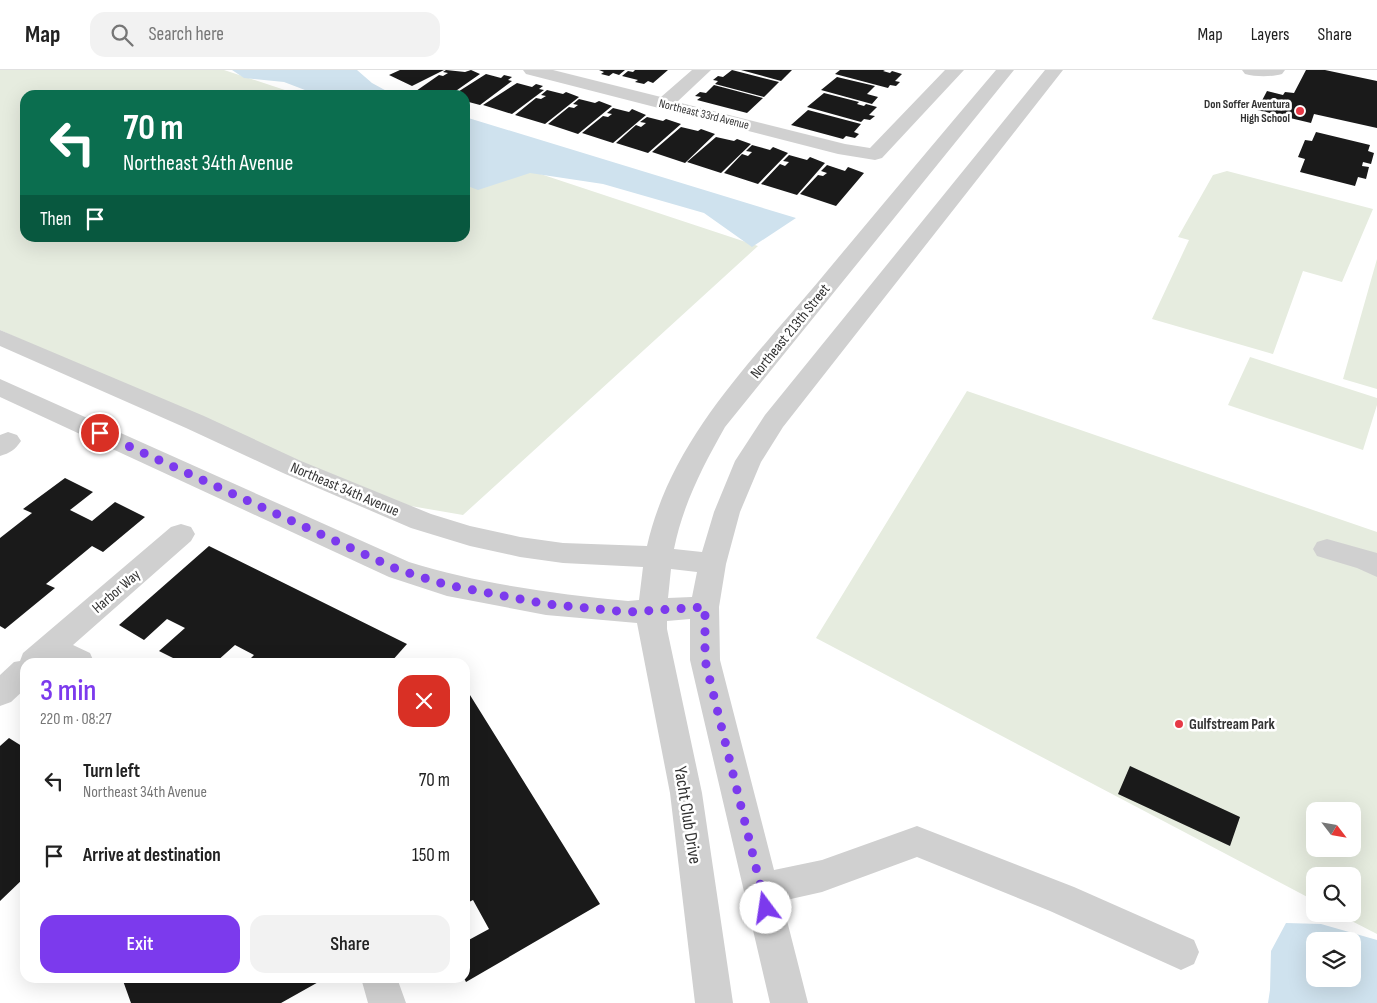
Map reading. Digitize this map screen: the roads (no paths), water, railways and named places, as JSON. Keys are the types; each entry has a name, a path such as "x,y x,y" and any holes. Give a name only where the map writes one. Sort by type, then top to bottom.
{"street":[{"name":"Northeast 33rd Avenue","path":"532,70 845,150 875,154 955,70"},
{"path":"664,104 702,70"},
{"name":"Northeast 213th Street","path":"705,607 712,564 727,512 748,460 774,420 999,107 1005,70"},
{"name":"Northeast 213th Street","path":"652,620 660,557 667,524 679,487 715,422 999,107 1054,70"},
{"path":"1251,70 1276,70"},
{"name":"Northeast 34th Avenue","path":"0,337 195,422 292,467 422,522 470,536 563,553 660,557 712,564"},
{"path":"0,387 399,570 447,585 546,604 628,612 652,620 705,607 705,660 789,1003"},
{"name":"Harbor Way","path":"43,655 181,534"},
{"path":"1327,549 1366,560 1377,566"},
{"name":"Yacht Club Drive","path":"652,620 686,793 714,1003"},
{"name":"Harbor Way","path":"43,655 58,658"},
{"path":"0,693 20,675"},
{"path":"761,889 822,876 917,841 1062,899 1181,952"},
{"path":"381,983 388,1003"}],"water":[{"path":"232,70 357,70 372,83 385,90 305,90 284,82 244,78"},
{"path":"470,119 796,218 752,247 704,213 603,184 530,173 478,190 470,187"},
{"path":"1286,923 1321,924 1349,932 1306,932 1306,987 1361,987 1361,935 1377,940 1377,1003 1268,1003 1271,951"}],"place":[{"name":"Don Soffer Aventura High School","path":"1300,111"},
{"name":"Gulfstream Park","path":"1179,724"}]}
